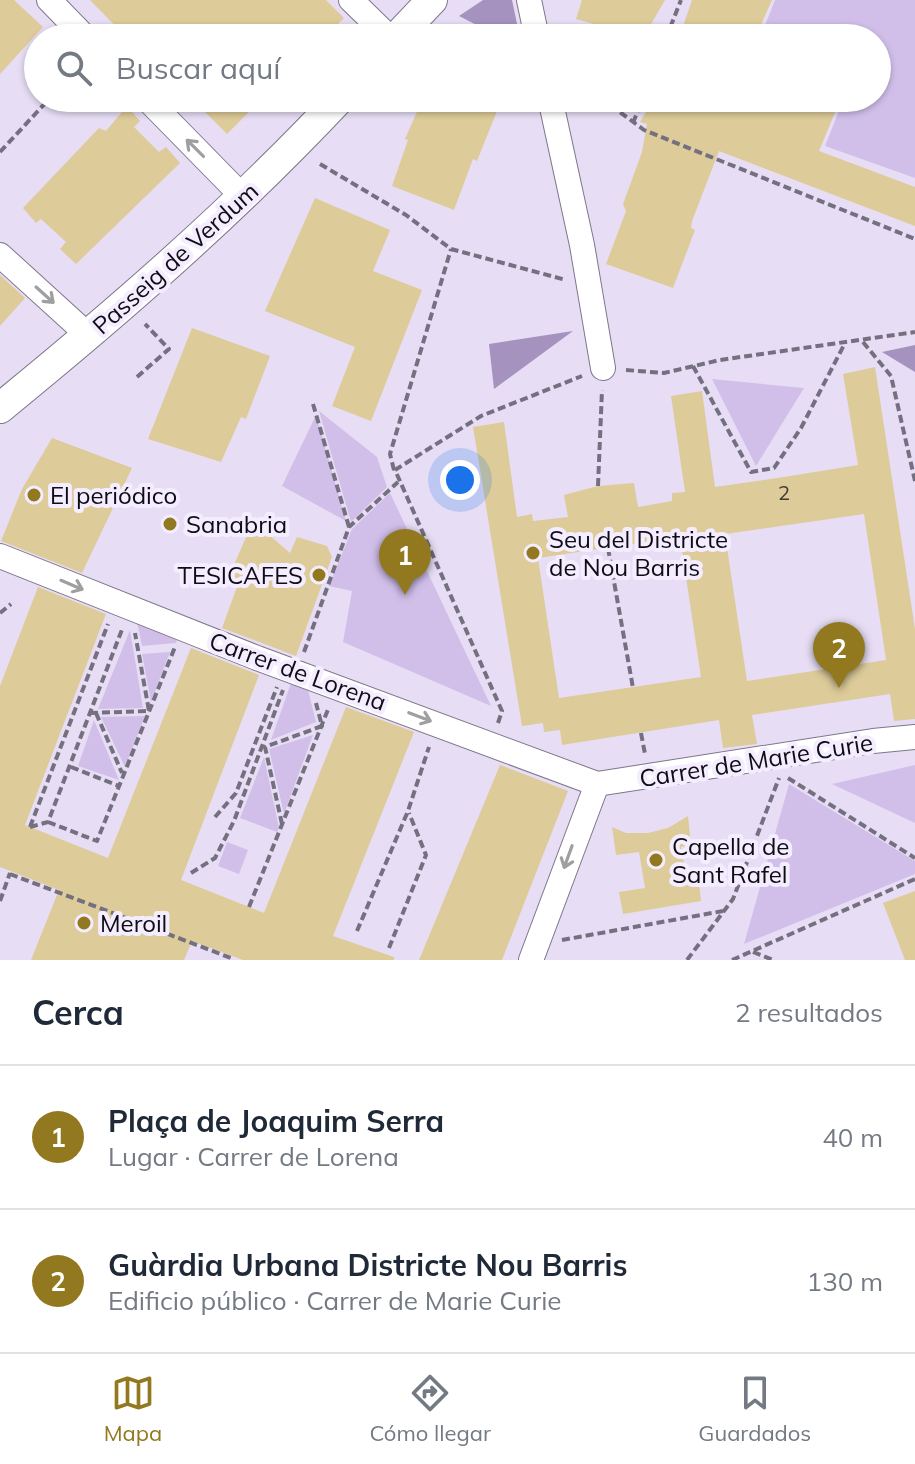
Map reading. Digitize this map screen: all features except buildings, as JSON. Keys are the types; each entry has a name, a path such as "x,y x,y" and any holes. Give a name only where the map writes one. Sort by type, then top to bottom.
{"main road":[{"path":"409,24 432,0"},
{"name":"Passeig de Verdum","path":"0,408 89,336 244,198 327,112"}],"street":[{"path":"49,0 72,24"},
{"path":"351,0 376,24"},
{"path":"529,0 534,24"},
{"path":"160,112 244,198"},
{"path":"553,112 603,368"},
{"path":"0,255 89,336"},
{"name":"Carrer de Lorena","path":"0,556 257,658 337,685 597,784"},
{"name":"Carrer de Marie Curie","path":"597,784 915,737"},
{"path":"531,960 597,784"}],"path":[{"path":"672,24 681,0"},
{"path":"0,152 37,112"},
{"path":"619,112 644,130 915,239"},
{"path":"633,123 637,112"},
{"path":"320,164 406,215 451,249 588,286"},
{"path":"451,249 390,454 399,482 502,711 496,729"},
{"path":"137,377 169,349 145,324"},
{"path":"395,470 481,416 603,368 664,373 915,332"},
{"path":"863,342 891,376 915,481"},
{"path":"693,366 751,472 774,468 801,428 844,344"},
{"path":"598,486 603,368"},
{"path":"313,404 349,527"},
{"path":"303,655 349,527 399,482"},
{"path":"608,548 633,688"},
{"path":"0,613 11,604"},
{"path":"48,822 93,713 128,614"},
{"path":"108,622 30,827 48,822 97,841 180,633"},
{"path":"134,629 149,711"},
{"path":"191,873 215,858 234,821 263,746 285,675 236,793 215,817"},
{"path":"315,699 322,726"},
{"path":"249,907 330,705"},
{"path":"93,713 149,711"},
{"path":"93,713 123,775"},
{"path":"263,746 322,726"},
{"path":"641,733 647,765"},
{"path":"357,931 408,811 433,737"},
{"path":"263,746 282,826"},
{"path":"71,767 119,786"},
{"path":"687,960 725,910 740,883 781,774 915,858"},
{"path":"389,948 426,855 408,811"},
{"path":"0,901 10,873 231,958"},
{"path":"732,960 915,879"},
{"path":"549,942 725,910"},
{"path":"753,952 773,960"}],"shaded area":[{"path":"483,0 512,0 517,24 475,24 459,16"},
{"path":"775,0 915,0 915,178 825,146 838,112 891,112 891,24 766,24"},
{"path":"573,331 494,389 489,344"},
{"path":"915,345 915,372 882,352"},
{"path":"712,379 804,388 756,466"},
{"path":"319,411 377,457 387,487 351,522"},
{"path":"316,415 346,521 282,486"},
{"path":"390,493 491,706 343,642 352,591 329,586 352,529"},
{"path":"137,622 178,637 176,643 142,646"},
{"path":"130,630 143,708 98,709"},
{"path":"170,652 151,702 142,654"},
{"path":"291,683 308,690 316,722 271,740"},
{"path":"145,716 125,767 101,717"},
{"path":"94,720 119,780 78,766"},
{"path":"313,735 284,814 269,749"},
{"path":"264,757 279,828 277,832 240,818"},
{"path":"915,765 915,823 832,784"},
{"path":"789,784 915,861 915,874 744,944"},
{"path":"227,842 248,850 239,874 218,866"}],"place":[{"name":"El periódico","path":"34,495"},
{"name":"Sanabria","path":"170,524"},
{"name":"Seu del Districte de Nou Barris","path":"533,553"},
{"name":"TESICAFES","path":"319,575"},
{"name":"Plaça de Joaquim Serra","path":"405,595"},
{"name":"Guàrdia Urbana Districte Nou Barris","path":"839,688"},
{"name":"Capella de Sant Rafel","path":"656,860"},
{"name":"Meroil","path":"84,923"}]}
